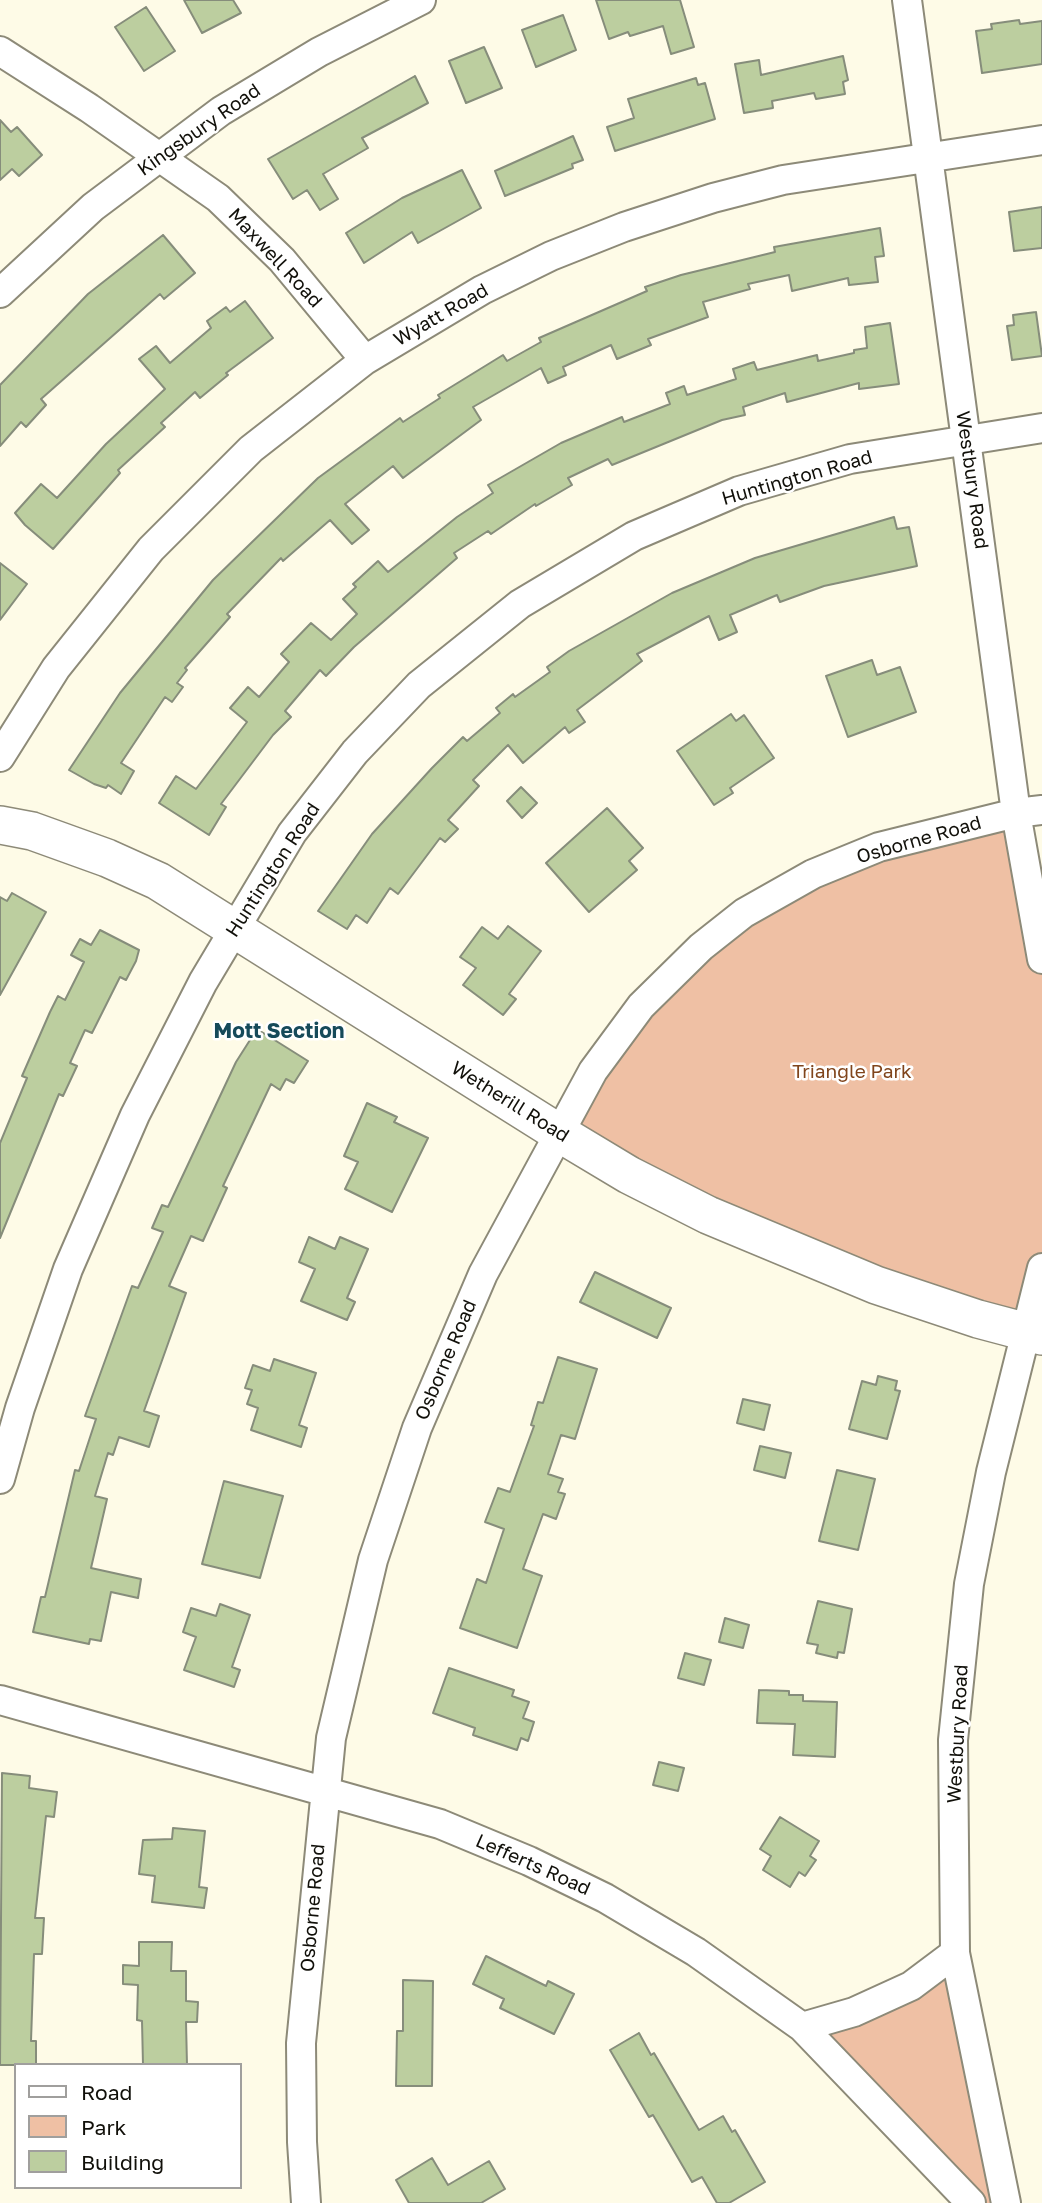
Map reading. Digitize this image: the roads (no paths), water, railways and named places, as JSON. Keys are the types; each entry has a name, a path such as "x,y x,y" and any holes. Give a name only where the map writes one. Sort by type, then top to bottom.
{"street":[{"name":"Kingsbury Road","path":"0,293 93,207 222,111 319,52 421,0"},
{"name":"Westbury Road","path":"907,0 967,440 1029,812 1042,959"},
{"name":"Maxwell Road","path":"0,51 218,198 282,260 365,360"},
{"name":"Wyatt Road","path":"0,757 56,668 151,549 251,449 365,360 482,290 551,256 624,227 713,198 783,180 928,155 1042,140"},
{"name":"Huntington Road","path":"0,1479 20,1408 68,1269 135,1115 203,982 292,833 355,752 419,685 520,604 634,536 739,491 850,459 1042,428"},
{"name":"Osborne Road","path":"306,2203 301,2043 331,1738 373,1560 417,1428 483,1274 593,1071 641,1006 701,947 744,913 813,874 879,847 1029,812"},
{"name":"Wetherill Road","path":"0,825 32,831 107,858 158,881 559,1133 641,1181 791,1252 978,1320 1035,1334"},
{"name":"Westbury Road","path":"1006,2203 955,1953 953,1740 969,1584 991,1472 1035,1334 1042,1268"},
{"name":"Lefferts Road","path":"0,1700 440,1824 529,1861 594,1892 696,1952 802,2027 971,2203"},
{"path":"802,2027 854,2012 911,1986 955,1953"}],"district":[{"name":"Mott Section","path":"279,1031"}],"park label":[{"name":"Triangle Park","path":"852,1072"}]}
